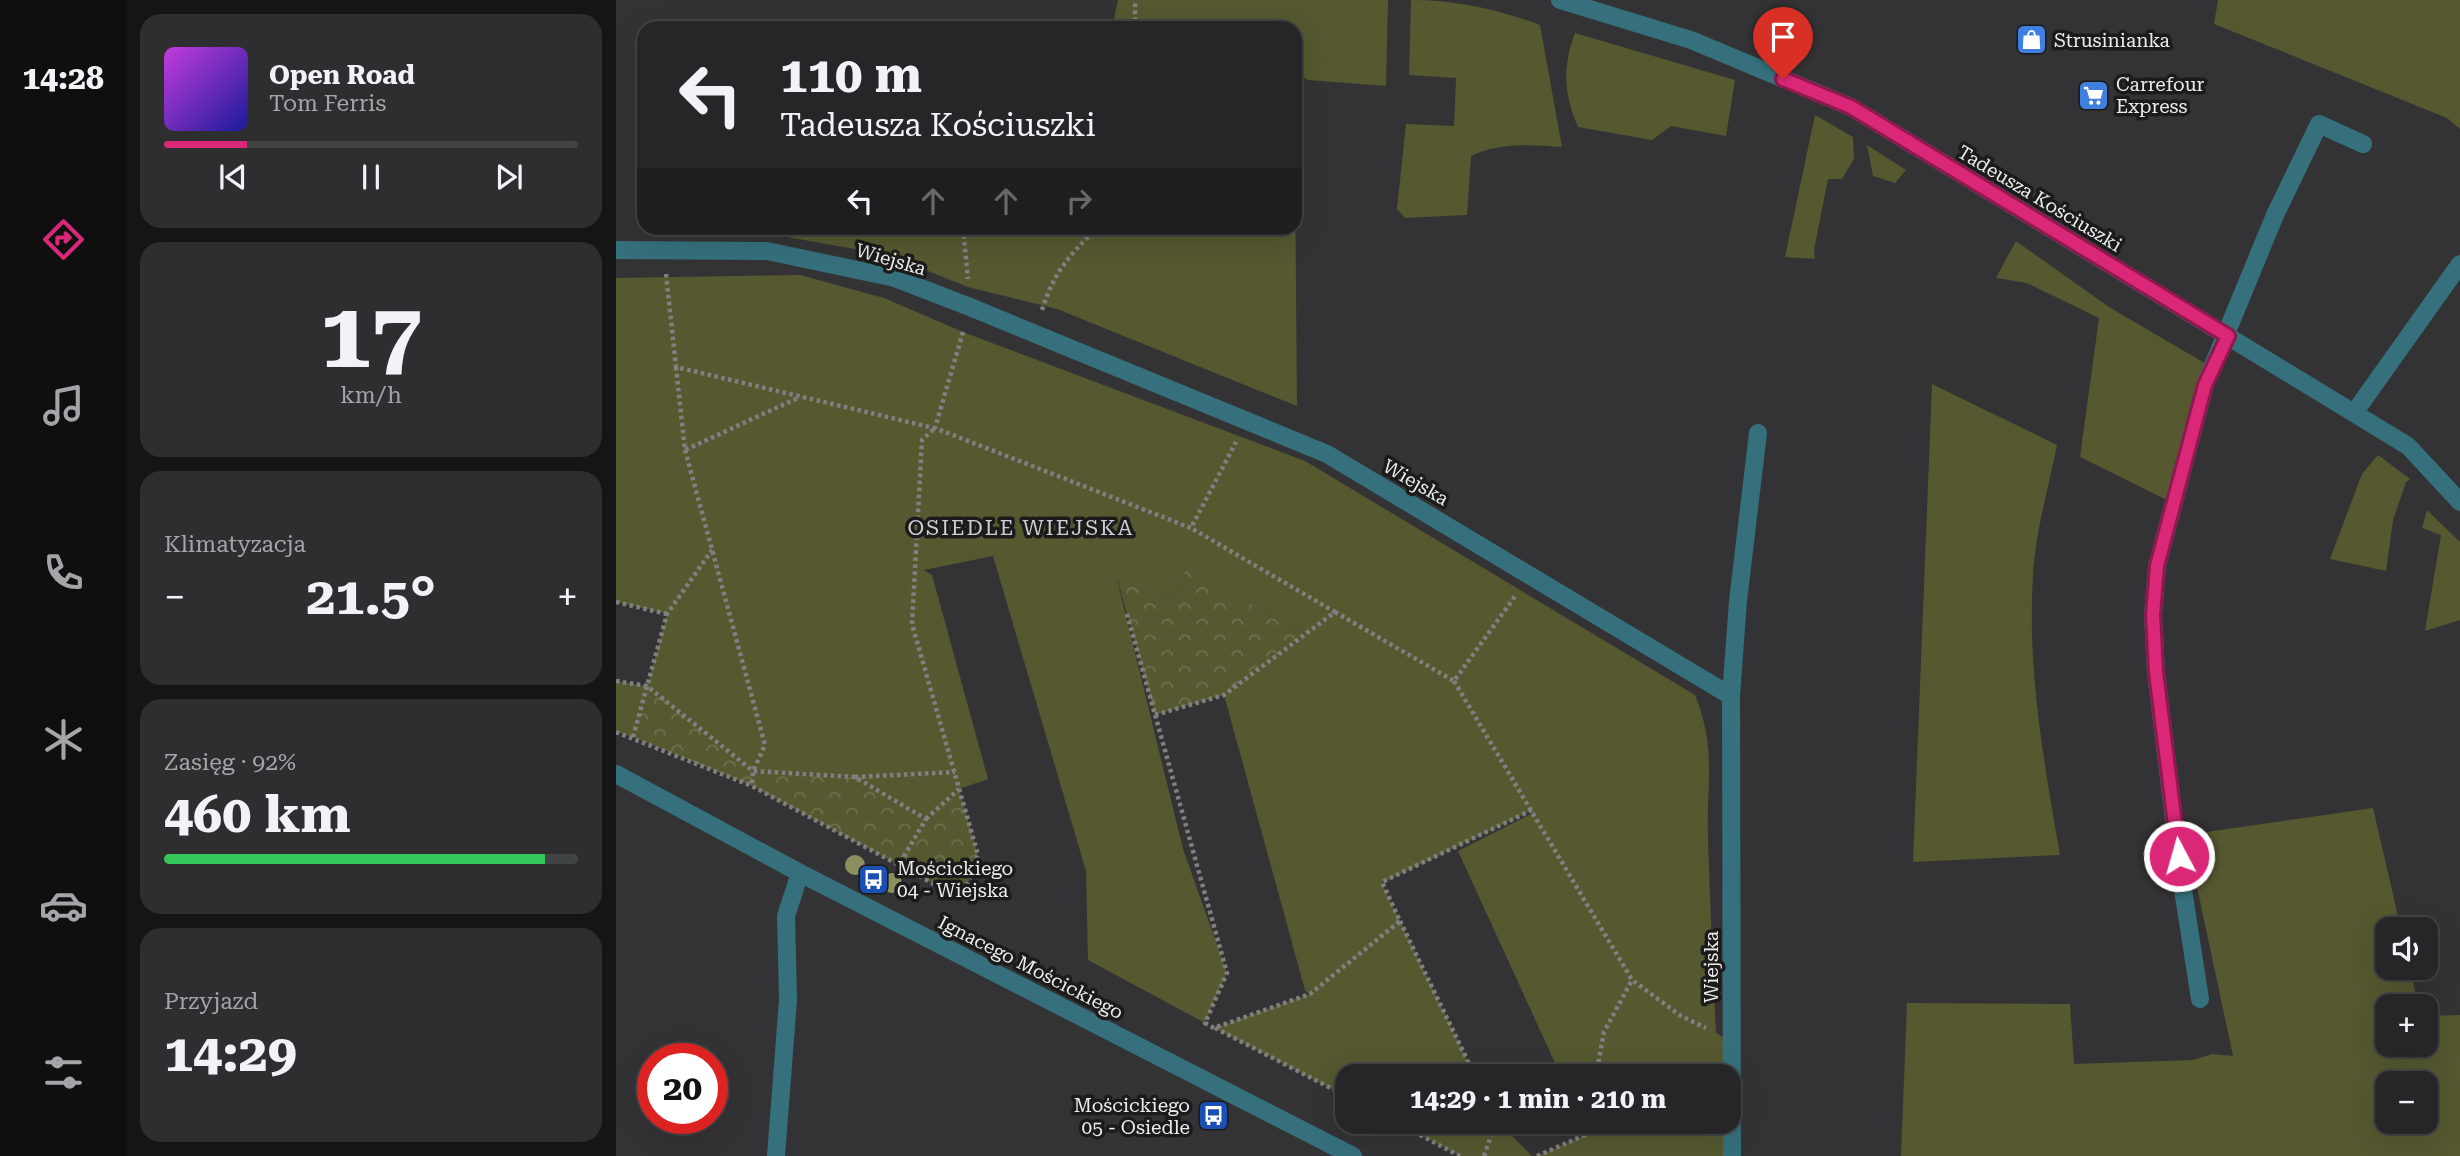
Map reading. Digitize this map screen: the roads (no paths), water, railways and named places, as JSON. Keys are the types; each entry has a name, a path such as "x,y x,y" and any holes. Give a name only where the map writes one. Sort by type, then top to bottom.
{"street":[{"name":"Tadeusza Kościuszki","path":"1560,0 1691,40 1851,107 2408,446 2460,502"},
{"path":"2200,999 2181,877 2156,672 2153,615 2157,566 2205,385 2228,336 2275,215 2319,124 2363,144"},
{"name":"Wiejska","path":"616,250 767,251 895,278 970,307 1327,454 1731,696 1732,1156"},
{"path":"2354,413 2460,264"},
{"path":"1731,696 1739,589 1758,433"},
{"name":"Ignacego Mościckiego","path":"616,774 800,873 1353,1156"},
{"path":"776,1156 788,1000 786,916 800,873"}],"place":[{"name":"Strusinianka","path":"2031,40"},
{"name":"Carrefour Express","path":"2093,95"},
{"name":"Mościckiego 04 - Wiejska","path":"874,879"},
{"name":"Mościckiego 05 - Osiedle","path":"1213,1116"}],"district":[{"name":"OSIEDLE WIEJSKA","path":"1021,528"}]}
